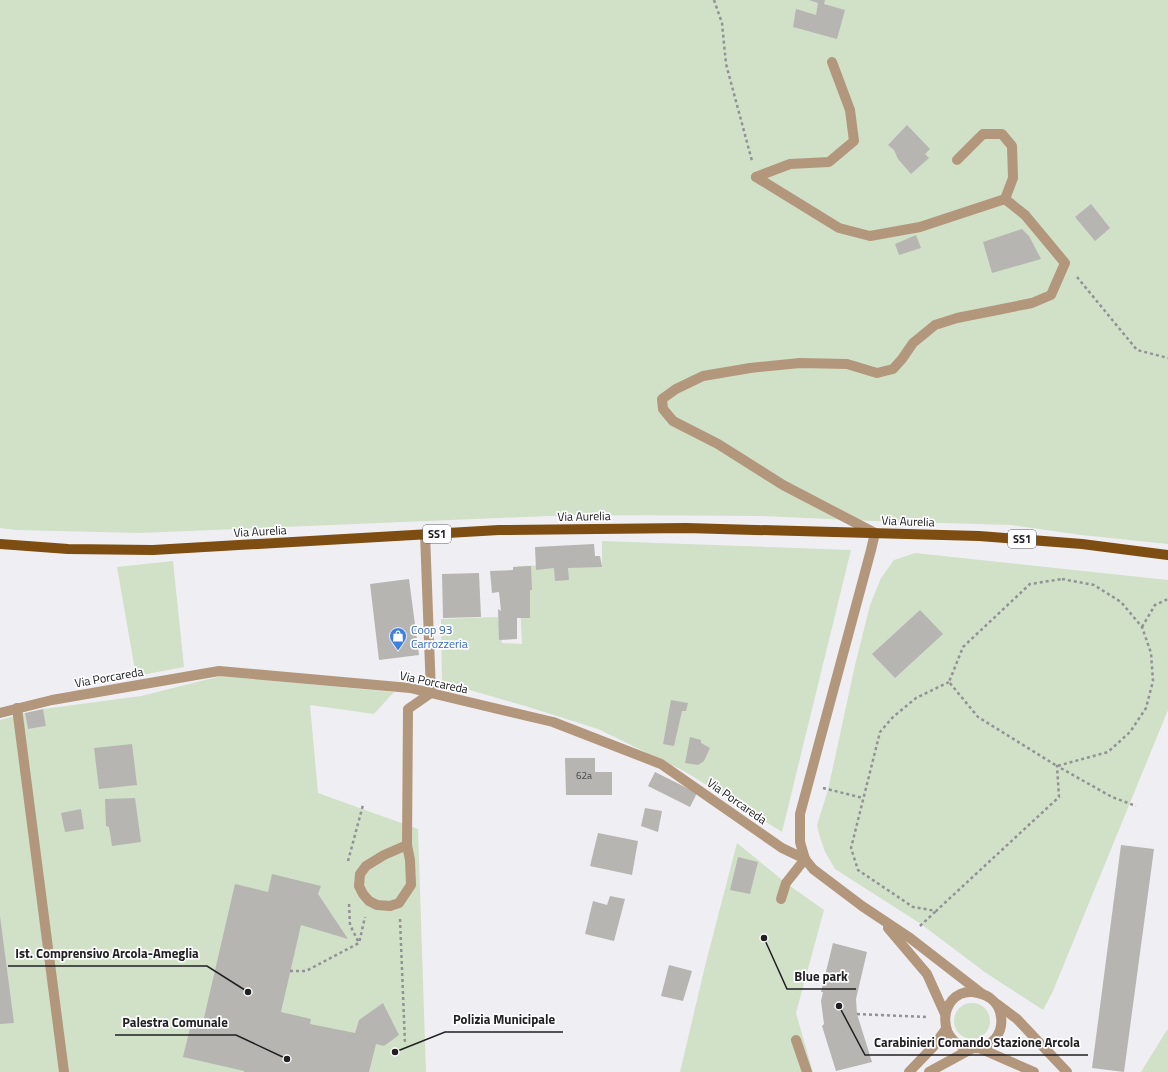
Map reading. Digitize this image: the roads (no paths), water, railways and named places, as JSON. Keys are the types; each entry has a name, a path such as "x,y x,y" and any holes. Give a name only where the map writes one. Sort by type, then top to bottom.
{"main road":[{"name":"Via Aurelia","path":"0,544 68,549 153,550 499,530 686,528 979,536 1082,544 1168,555"}],"street":[{"path":"832,62 850,110 854,141 829,162 790,164 756,177 839,228 870,236 920,227 1005,199"},
{"path":"957,160 983,134 1002,134 1012,146 1013,178 1005,199"},
{"path":"875,533 783,485 718,444 673,421 663,409 662,399 676,389 703,376 750,368 800,363 847,364 877,373 892,368 902,359 913,343 935,325 957,318 1032,303 1051,295 1065,263 1025,215 1005,199"},
{"name":"Via Porcareda","path":"875,533 800,814 800,842 805,859 818,874 882,920"},
{"path":"407,845 366,866 360,874 359,886 369,901 376,905 390,906 399,903 411,885 410,860 407,845 408,709 431,693 425,534"},
{"name":"Via Porcareda","path":"0,713 52,700 219,671 410,688 552,722 661,764 782,848 805,859"},
{"path":"17,708 64,1072"},
{"path":"781,898 786,883 805,859"},
{"path":"882,920 910,938 981,993 990,997 1000,1012 1002,1022 1000,1031 995,1039 988,1045 975,1049 930,1072"},
{"path":"882,920 927,974 945,1014 946,1029 951,1039 960,1046 975,1049 1034,1072"},
{"path":"945,1014 950,1003 958,996 970,992 981,993"},
{"path":"996,1004 1018,1019 1066,1072"},
{"path":"909,1072 933,1047 946,1029"},
{"path":"796,1040 807,1072"}],"place":[{"name":"Coop 93 Carrozzeria","path":"398,651"},
{"name":"Blue park","path":"764,938"},
{"name":"Ist. Comprensivo Arcola-Ameglia","path":"248,992"},
{"name":"Carabinieri Comando Stazione Arcola","path":"839,1006"},
{"name":"Polizia Municipale","path":"395,1052"},
{"name":"Palestra Comunale","path":"287,1059"}]}
